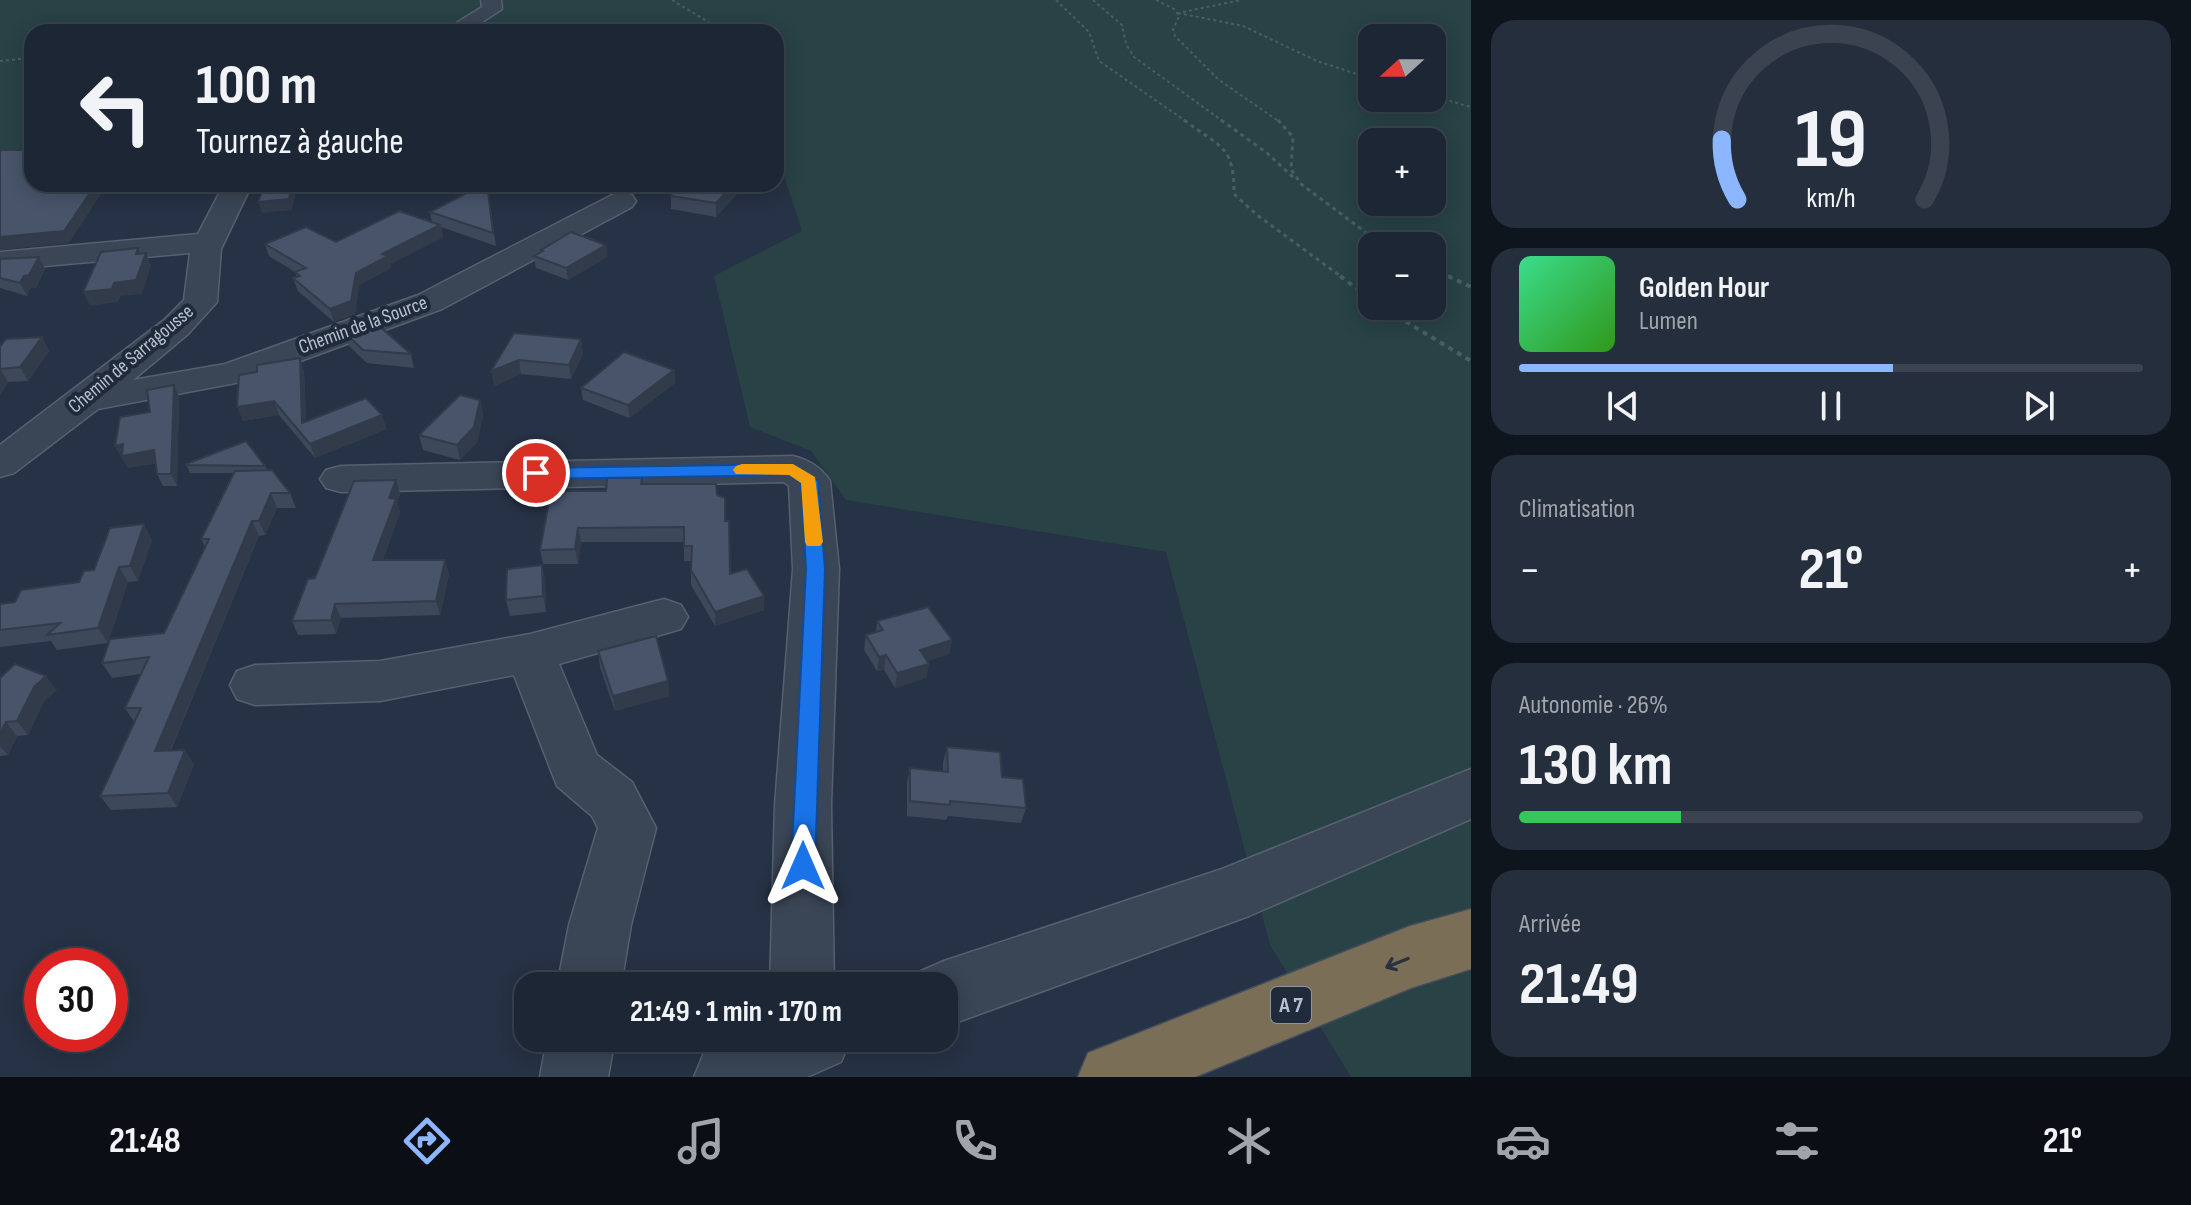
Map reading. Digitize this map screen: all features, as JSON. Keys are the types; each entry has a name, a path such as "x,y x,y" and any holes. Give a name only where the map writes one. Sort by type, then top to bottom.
{"highway":[{"name":"A 7","path":"1112,1077 1410,957 1471,939"}],"street":[{"path":"466,24 492,9 491,0"},
{"name":"Chemin de Sarragousse","path":"0,464 86,400 176,327 200,302 210,242 234,192"},
{"name":"Chemin de la Source","path":"86,400 233,373 430,302 622,201"},
{"path":"0,261 210,242"},
{"path":"341,479 793,469 809,481 816,569 803,805 808,972"},
{"path":"255,685 380,681 530,653 664,617"},
{"path":"530,653 576,770 612,799 627,828 600,925 592,972"},
{"path":"958,989 1228,896 1471,793"},
{"path":"574,1077 578,1052"},
{"path":"728,1077 768,1052"}],"path":[{"path":"672,0 712,24"},
{"path":"1056,0 1089,32 1099,61 1228,153 1234,165 1234,194 1257,215 1358,290"},
{"path":"1093,0 1122,25 1126,44 1134,57 1267,153 1361,232"},
{"path":"1156,0 1177,13 1243,26 1317,61 1358,74"},
{"path":"1177,13 1241,0"},
{"path":"1177,13 1175,36 1219,80 1276,118 1293,137 1291,169 1301,184"},
{"path":"0,61 24,59"},
{"path":"1446,100 1471,107"},
{"path":"1446,275 1471,287"},
{"path":"1403,320 1471,361"}],"green space":[{"path":"0,0 1471,0 1471,1077 1351,1077 1270,945 1166,552 846,500 811,451 750,427 714,276 802,231 784,176 784,24 24,24 24,150 0,151"}],"building":[{"path":"24,150 24,192 91,192 64,231 0,237 0,151"},
{"path":"262,192 290,192 289,199 258,202"},
{"path":"469,192 488,192 493,233 430,212"},
{"path":"672,192 726,192 716,203 671,196"},
{"path":"399,211 440,225 382,254 388,256 356,273 351,301 330,309 293,278 300,276 295,272 306,268 265,244 306,227 336,242"},
{"path":"571,232 606,245 566,268 534,256 541,250"},
{"path":"138,248 136,254 146,253 136,280 114,283 112,289 83,292 101,252"},
{"path":"39,257 29,275 24,276 20,283 0,278 0,259"},
{"path":"372,323 411,354 363,350 345,333"},
{"path":"514,333 581,339 569,365 519,360 491,371"},
{"path":"42,337 20,367 0,369 0,347 6,339"},
{"path":"624,352 674,370 628,405 581,388"},
{"path":"300,358 302,423 366,398 382,415 310,444 274,401 237,407 239,375 257,372 257,365"},
{"path":"174,385 171,474 157,474 154,450 122,456 123,444 115,446 120,417 150,412 147,390"},
{"path":"460,395 480,400 474,427 457,445 419,435"},
{"path":"246,441 265,466 186,465 186,464"},
{"path":"272,470 290,493 271,493 259,521 252,521 155,751 185,750 168,793 100,796 141,708 125,708 149,657 102,663 110,639 164,633 209,539 201,539 235,471"},
{"path":"607,478 642,478 641,484 716,484 717,495 725,498 725,521 729,521 730,574 747,569 764,596 715,612 691,570 692,546 684,546 684,527 578,528 575,549 540,550 551,491 606,491"},
{"path":"396,480 389,498 396,499 373,560 445,560 436,601 335,604 331,620 292,621 308,579 315,578 354,481"},
{"path":"144,524 130,566 119,567 98,628 47,635 60,623 0,630 0,604 15,602 21,590 79,582 84,571 94,570 110,528"},
{"path":"542,565 543,596 506,600 507,569"},
{"path":"928,607 952,640 920,650 929,664 897,673 886,655 879,657 866,635 883,630 877,621"},
{"path":"656,636 668,681 613,696 598,651"},
{"path":"15,664 46,676 34,687 17,721 6,722 0,734 0,678"},
{"path":"947,747 1000,752 1002,777 1023,779 1026,808 950,801 950,805 910,801 910,768 948,772"}],"slow traffic":[{"path":"742,470 793,469 809,481 814,542"}],"route":[{"path":"536,473 793,469 809,481 816,569 803,805 803,866"}]}
